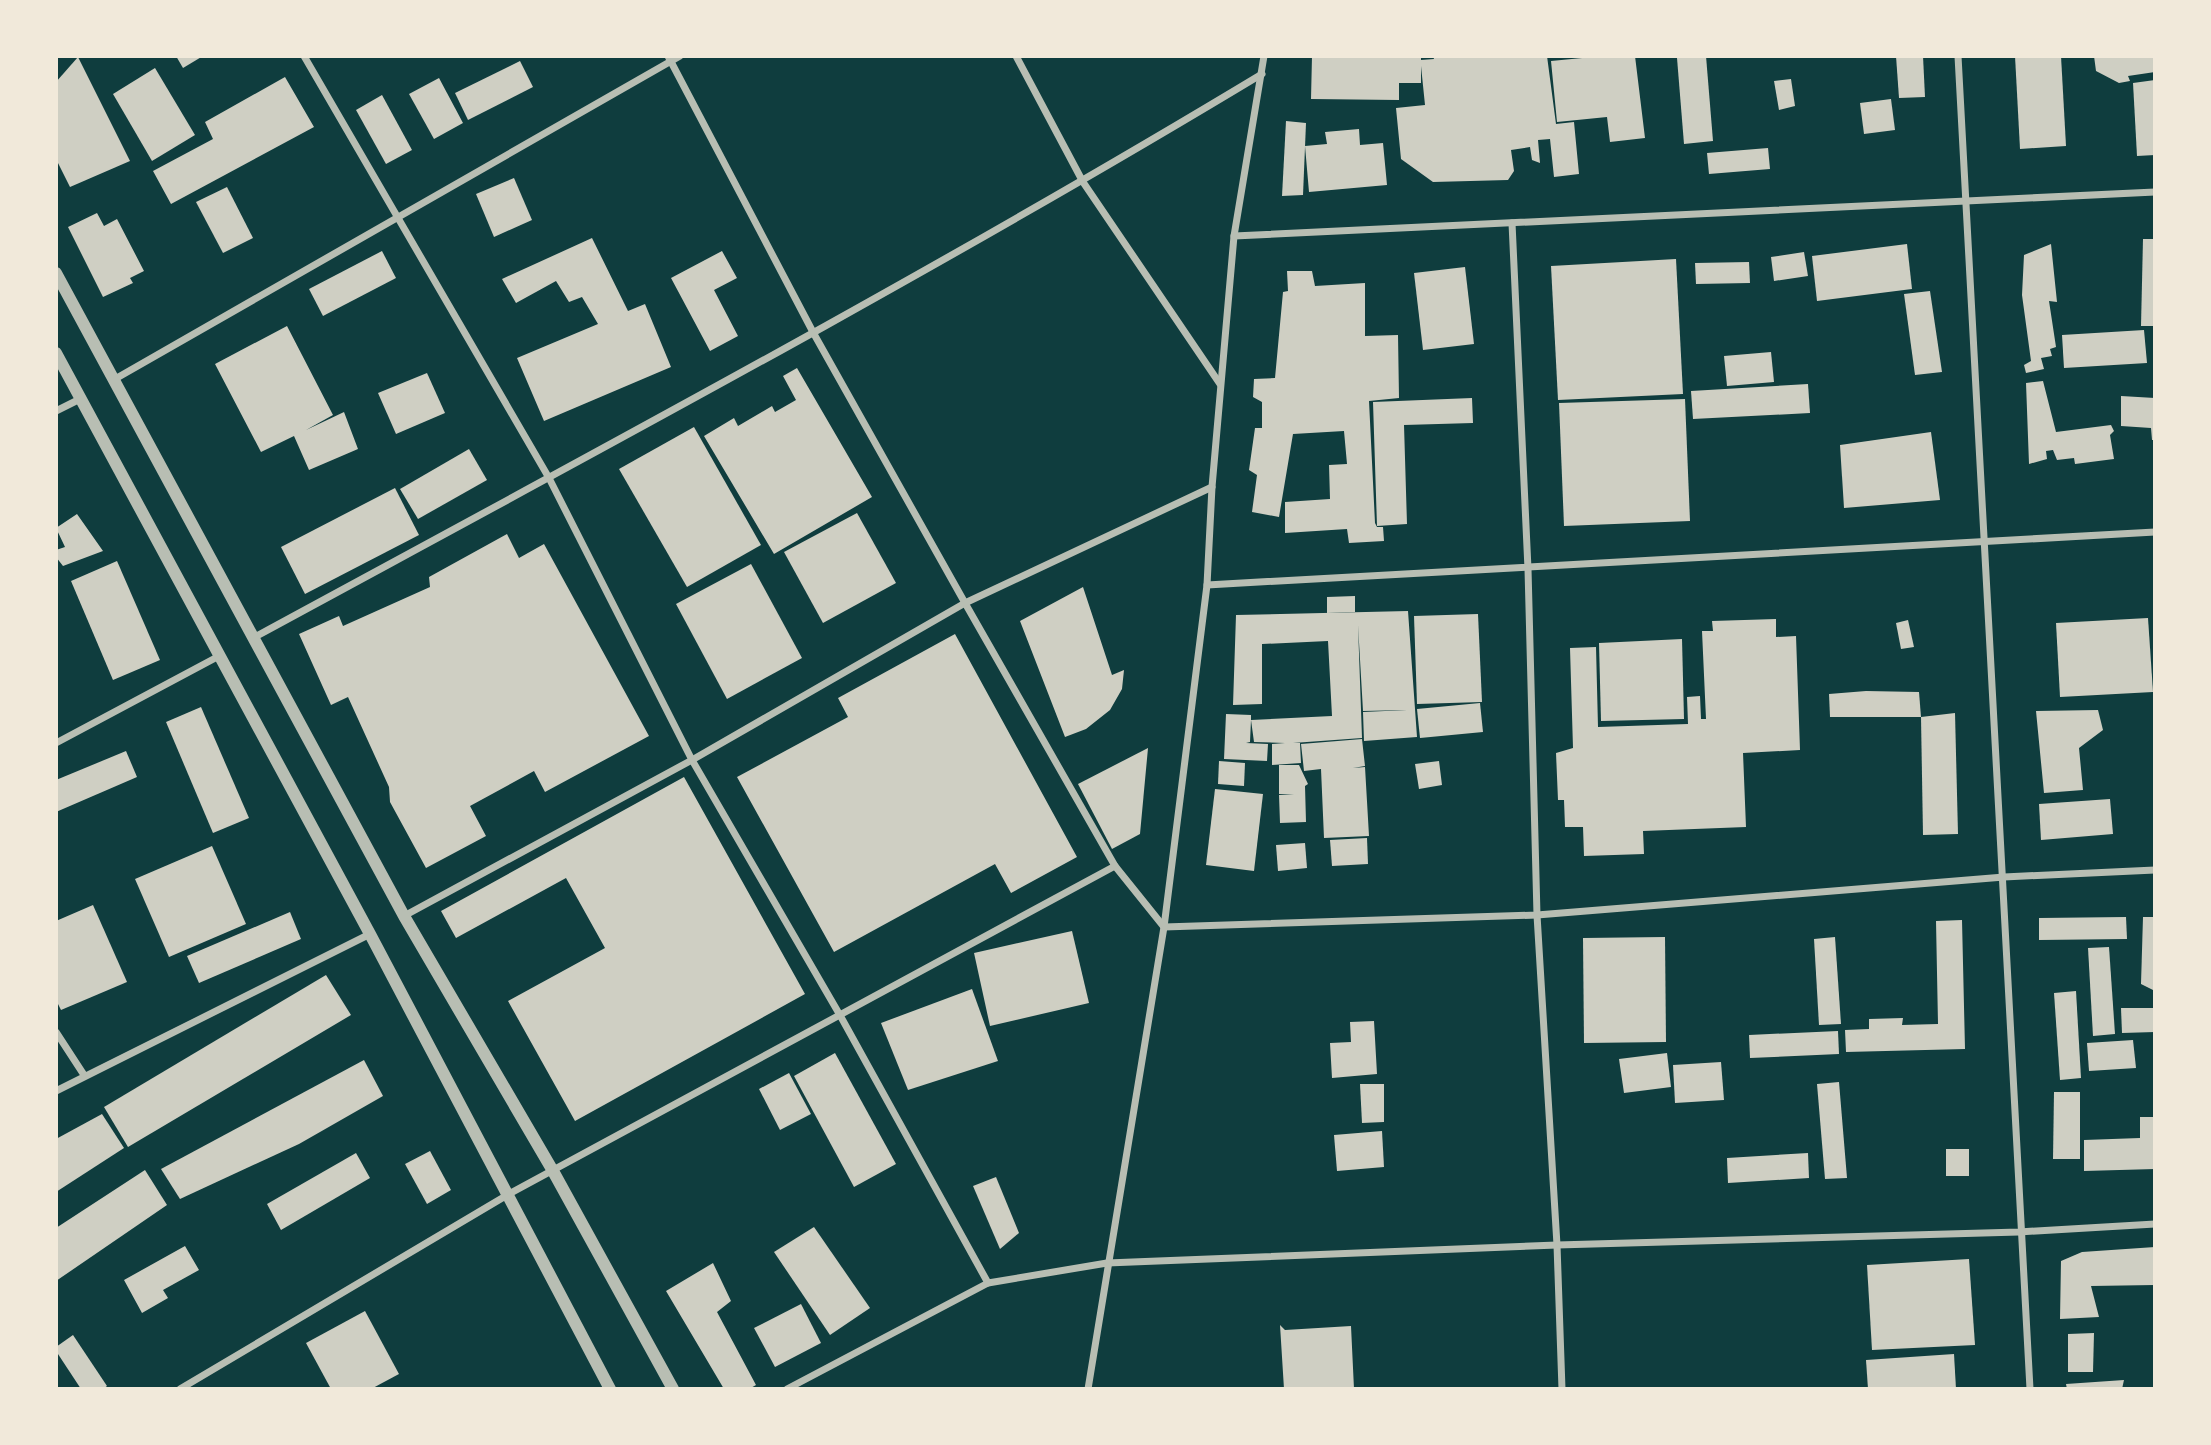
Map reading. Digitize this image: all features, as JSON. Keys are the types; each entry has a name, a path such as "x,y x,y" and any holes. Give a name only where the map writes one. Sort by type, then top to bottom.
{"street":[{"path":"304,56 549,478 692,760 841,1017 988,1283"},
{"path":"115,379 669,59 680,56"},
{"path":"1016,56 1083,181 1220,385"},
{"path":"1088,1389 1164,927 1208,585 1212,487 1234,236 1264,56"},
{"path":"1958,56 1983,541 2004,877 2019,1232 2030,1389"},
{"path":"669,59 814,334 965,603 1115,866 1164,927"},
{"path":"253,638 814,334 1083,181 1262,74"},
{"path":"1234,236 2155,192"},
{"path":"1512,223 1528,569 1537,915 1557,1245 1562,1389"},
{"path":"56,273 404,916 553,1171 673,1389"},
{"path":"56,353 221,655 610,1389"},
{"path":"56,411 80,399"},
{"path":"404,916 692,760 965,603 1212,487"},
{"path":"1208,585 2155,532"},
{"path":"56,743 221,655"},
{"path":"180,1389 509,1194 841,1017 1115,866"},
{"path":"1164,927 1537,915 2004,877 2155,870"},
{"path":"56,1091 370,934"},
{"path":"56,1032 84,1075"},
{"path":"787,1389 988,1283 1108,1263 1557,1245 2019,1232 2155,1224"}],"building":[{"path":"176,56 203,56 183,68"},
{"path":"1312,56 1421,56 1421,60 1434,59 1433,56 1547,56 1556,124 1574,122 1579,174 1554,177 1550,139 1538,140 1540,163 1532,160 1530,147 1511,150 1514,171 1508,180 1433,182 1401,159 1396,108 1425,105 1421,66 1421,83 1399,83 1399,100 1311,99"},
{"path":"1635,56 1645,138 1610,142 1607,117 1557,122 1551,61"},
{"path":"1706,56 1713,141 1684,144 1677,58"},
{"path":"1896,56 1923,56 1925,97 1899,98"},
{"path":"2015,56 2061,56 2066,146 2020,149"},
{"path":"2094,56 2155,56 2155,72 2128,76 2130,81 2119,83 2096,71"},
{"path":"78,57 130,161 70,187 56,159 56,82"},
{"path":"520,61 533,87 468,120 455,93"},
{"path":"155,68 195,135 152,161 113,94"},
{"path":"285,77 314,127 171,204 153,171 213,139 205,122"},
{"path":"439,78 463,123 434,139 409,94"},
{"path":"1791,79 1795,106 1779,110 1774,81"},
{"path":"2155,80 2155,155 2137,156 2133,83"},
{"path":"382,95 412,150 386,164 356,110"},
{"path":"1891,99 1895,130 1864,134 1860,103"},
{"path":"1286,121 1306,123 1303,195 1282,196"},
{"path":"1359,129 1360,145 1383,143 1387,185 1309,192 1305,146 1327,144 1325,132"},
{"path":"1768,148 1770,169 1709,174 1707,153"},
{"path":"514,178 532,220 494,237 476,194"},
{"path":"227,187 253,238 223,253 196,202"},
{"path":"97,213 104,226 117,219 144,271 130,278 133,283 103,297 68,227"},
{"path":"592,238 628,311 645,304 671,367 544,421 517,358 598,324 582,297 569,302 556,281 516,303 502,279"},
{"path":"2143,239 2155,239 2155,326 2141,326"},
{"path":"1907,244 1912,289 1817,301 1812,256"},
{"path":"2051,244 2057,302 2049,301 2056,347 2050,349 2052,356 2041,358 2044,369 2026,373 2024,365 2031,361 2022,295 2024,255"},
{"path":"382,251 396,278 323,316 309,289"},
{"path":"722,251 737,278 714,290 738,336 710,351 671,278"},
{"path":"1804,252 1808,276 1774,281 1771,257"},
{"path":"1676,259 1683,394 1558,400 1551,266"},
{"path":"1749,262 1750,283 1696,284 1695,263"},
{"path":"1465,267 1474,344 1423,350 1414,273"},
{"path":"1287,271 1312,271 1315,286 1365,283 1365,336 1398,335 1399,398 1369,401 1375,523 1377,527 1383,527 1384,541 1349,543 1347,529 1285,533 1285,502 1330,499 1329,465 1347,464 1344,431 1293,434 1279,517 1252,512 1257,475 1249,470 1255,428 1262,428 1262,402 1253,397 1254,379 1275,378 1283,292 1288,291"},
{"path":"1930,291 1942,372 1915,375 1904,294"},
{"path":"287,326 333,415 306,430 344,412 358,449 309,470 294,436 261,452 215,364"},
{"path":"2144,330 2147,363 2064,368 2062,335"},
{"path":"1771,352 1774,382 1727,386 1724,356"},
{"path":"797,368 872,497 774,554 704,436 734,418 738,426 772,406 775,412 796,400 783,376"},
{"path":"427,373 445,413 396,434 378,393"},
{"path":"2043,381 2056,432 2111,425 2114,431 2110,435 2114,459 2075,464 2074,458 2057,460 2053,450 2046,451 2047,459 2029,464 2026,383"},
{"path":"1808,384 1810,413 1693,419 1691,391"},
{"path":"2121,396 2155,398 2155,440 2152,440 2151,428 2121,426"},
{"path":"1472,398 1473,423 1404,425 1407,524 1377,526 1373,402"},
{"path":"1685,399 1690,521 1564,526 1559,403"},
{"path":"694,427 761,545 687,587 619,469"},
{"path":"1931,432 1940,500 1844,508 1840,445"},
{"path":"469,449 487,480 418,519 400,489"},
{"path":"395,488 419,535 305,594 281,547"},
{"path":"857,513 896,583 823,623 784,552"},
{"path":"77,514 103,551 63,566 56,557 56,550 65,547 56,528"},
{"path":"507,534 519,558 544,544 649,736 545,792 534,771 470,806 486,836 426,868 390,802 389,787 348,697 331,705 299,634 339,616 343,626 430,587 429,577"},
{"path":"117,561 160,660 113,680 71,581"},
{"path":"751,564 802,658 727,699 676,604"},
{"path":"1083,587 1112,675 1124,670 1122,689 1110,710 1086,729 1065,737 1020,621"},
{"path":"1355,596 1355,612 1327,613 1327,597"},
{"path":"1408,611 1417,737 1364,741 1363,712 1407,710 1363,711 1358,625 1362,738 1293,743 1300,743 1301,763 1272,765 1272,744 1285,743 1254,742 1251,720 1332,716 1328,641 1262,644 1262,704 1233,705 1236,615"},
{"path":"1478,614 1482,702 1417,704 1414,616"},
{"path":"2148,618 2153,692 2060,697 2056,623"},
{"path":"1776,619 1776,637 1796,636 1800,750 1743,753 1746,827 1643,831 1644,854 1584,856 1583,827 1565,827 1564,800 1558,800 1556,753 1573,748 1570,648 1596,647 1598,727 1688,724 1687,697 1700,696 1701,719 1706,719 1702,631 1713,631 1712,621"},
{"path":"1908,620 1914,647 1901,649 1896,623"},
{"path":"955,634 1077,857 1011,893 995,864 834,952 737,777 848,717 838,698"},
{"path":"1682,639 1684,719 1601,721 1599,643"},
{"path":"1866,691 1919,692 1921,717 1830,717 1829,694"},
{"path":"1480,703 1483,732 1420,738 1417,709"},
{"path":"201,707 249,818 213,833 166,722"},
{"path":"2098,710 2103,730 2079,748 2083,790 2044,793 2036,711"},
{"path":"1955,713 1958,834 1923,835 1921,717"},
{"path":"1226,714 1251,715 1250,742 1246,743 1268,744 1267,761 1224,759"},
{"path":"1362,739 1365,766 1353,768 1365,767 1369,836 1324,838 1321,769 1304,771 1301,744"},
{"path":"1148,748 1140,834 1112,849 1078,784"},
{"path":"126,751 137,777 56,812 56,780"},
{"path":"1219,761 1245,763 1244,786 1218,784"},
{"path":"1439,761 1442,785 1419,789 1415,764"},
{"path":"1279,765 1299,765 1308,784 1305,786 1306,822 1280,823 1279,795 1294,794 1279,794"},
{"path":"684,777 805,994 575,1121 508,1001 605,948 566,878 456,938 441,911"},
{"path":"1215,789 1263,794 1254,871 1206,865"},
{"path":"2110,799 2113,834 2041,840 2039,804"},
{"path":"1367,838 1368,864 1332,866 1330,840"},
{"path":"1305,843 1307,868 1278,871 1276,845"},
{"path":"212,846 246,924 169,957 135,879"},
{"path":"93,905 127,982 61,1010 56,1000 56,921"},
{"path":"290,912 301,939 199,983 187,956"},
{"path":"2126,917 2127,939 2039,940 2039,918"},
{"path":"2143,917 2155,917 2155,991 2141,984"},
{"path":"1962,920 1965,1049 1846,1052 1845,1030 1869,1029 1869,1019 1903,1018 1902,1025 1938,1024 1936,921"},
{"path":"1072,931 1089,1003 990,1026 974,953"},
{"path":"1665,937 1666,1042 1584,1043 1583,938"},
{"path":"1835,937 1841,1024 1819,1025 1814,939"},
{"path":"2109,947 2115,1034 2093,1036 2088,948"},
{"path":"326,975 351,1015 128,1147 104,1107"},
{"path":"972,989 998,1061 908,1090 881,1023"},
{"path":"2076,991 2081,1078 2060,1080 2054,993"},
{"path":"2121,1008 2155,1008 2155,1032 2122,1033"},
{"path":"1374,1021 1377,1074 1332,1078 1330,1043 1351,1042 1350,1022"},
{"path":"1838,1031 1839,1054 1750,1058 1749,1035"},
{"path":"2133,1040 2136,1068 2089,1071 2087,1043"},
{"path":"835,1053 896,1164 854,1187 794,1076"},
{"path":"1667,1053 1671,1087 1624,1093 1619,1059"},
{"path":"364,1060 383,1096 299,1144 180,1199 161,1169"},
{"path":"1721,1062 1724,1100 1675,1103 1673,1065"},
{"path":"789,1073 811,1114 780,1130 759,1089"},
{"path":"1839,1082 1847,1178 1825,1179 1817,1084"},
{"path":"1360,1084 1384,1084 1384,1122 1362,1123"},
{"path":"2054,1092 2080,1092 2080,1159 2053,1159"},
{"path":"102,1114 124,1148 56,1192 56,1139"},
{"path":"2140,1117 2155,1117 2155,1169 2084,1171 2084,1140 2140,1138"},
{"path":"1382,1131 1384,1167 1337,1171 1334,1135"},
{"path":"1946,1149 1969,1149 1969,1176 1946,1176"},
{"path":"430,1151 451,1190 427,1204 405,1164"},
{"path":"356,1153 370,1178 281,1230 267,1204"},
{"path":"1808,1153 1809,1178 1728,1183 1727,1158"},
{"path":"145,1170 167,1205 56,1281 56,1228"},
{"path":"996,1177 1019,1233 1000,1249 973,1186"},
{"path":"814,1227 870,1308 830,1335 774,1252"},
{"path":"185,1246 199,1270 163,1290 168,1298 142,1313 124,1280"},
{"path":"2155,1247 2155,1285 2091,1286 2099,1317 2060,1319 2061,1261 2082,1252"},
{"path":"1969,1259 1975,1345 1872,1350 1867,1265"},
{"path":"713,1263 731,1301 717,1312 756,1385 749,1389 724,1389 666,1291"},
{"path":"801,1304 821,1343 775,1367 754,1328"},
{"path":"365,1311 399,1374 371,1389 331,1389 306,1343"},
{"path":"1280,1325 1285,1330 1351,1326 1354,1389 1284,1389"},
{"path":"2094,1333 2093,1372 2068,1372 2068,1334"},
{"path":"73,1335 107,1386 103,1389 81,1389 56,1351 56,1347"},
{"path":"1954,1354 1956,1389 1868,1389 1866,1360"},
{"path":"2124,1380 2122,1389 2067,1389 2066,1384"}]}
